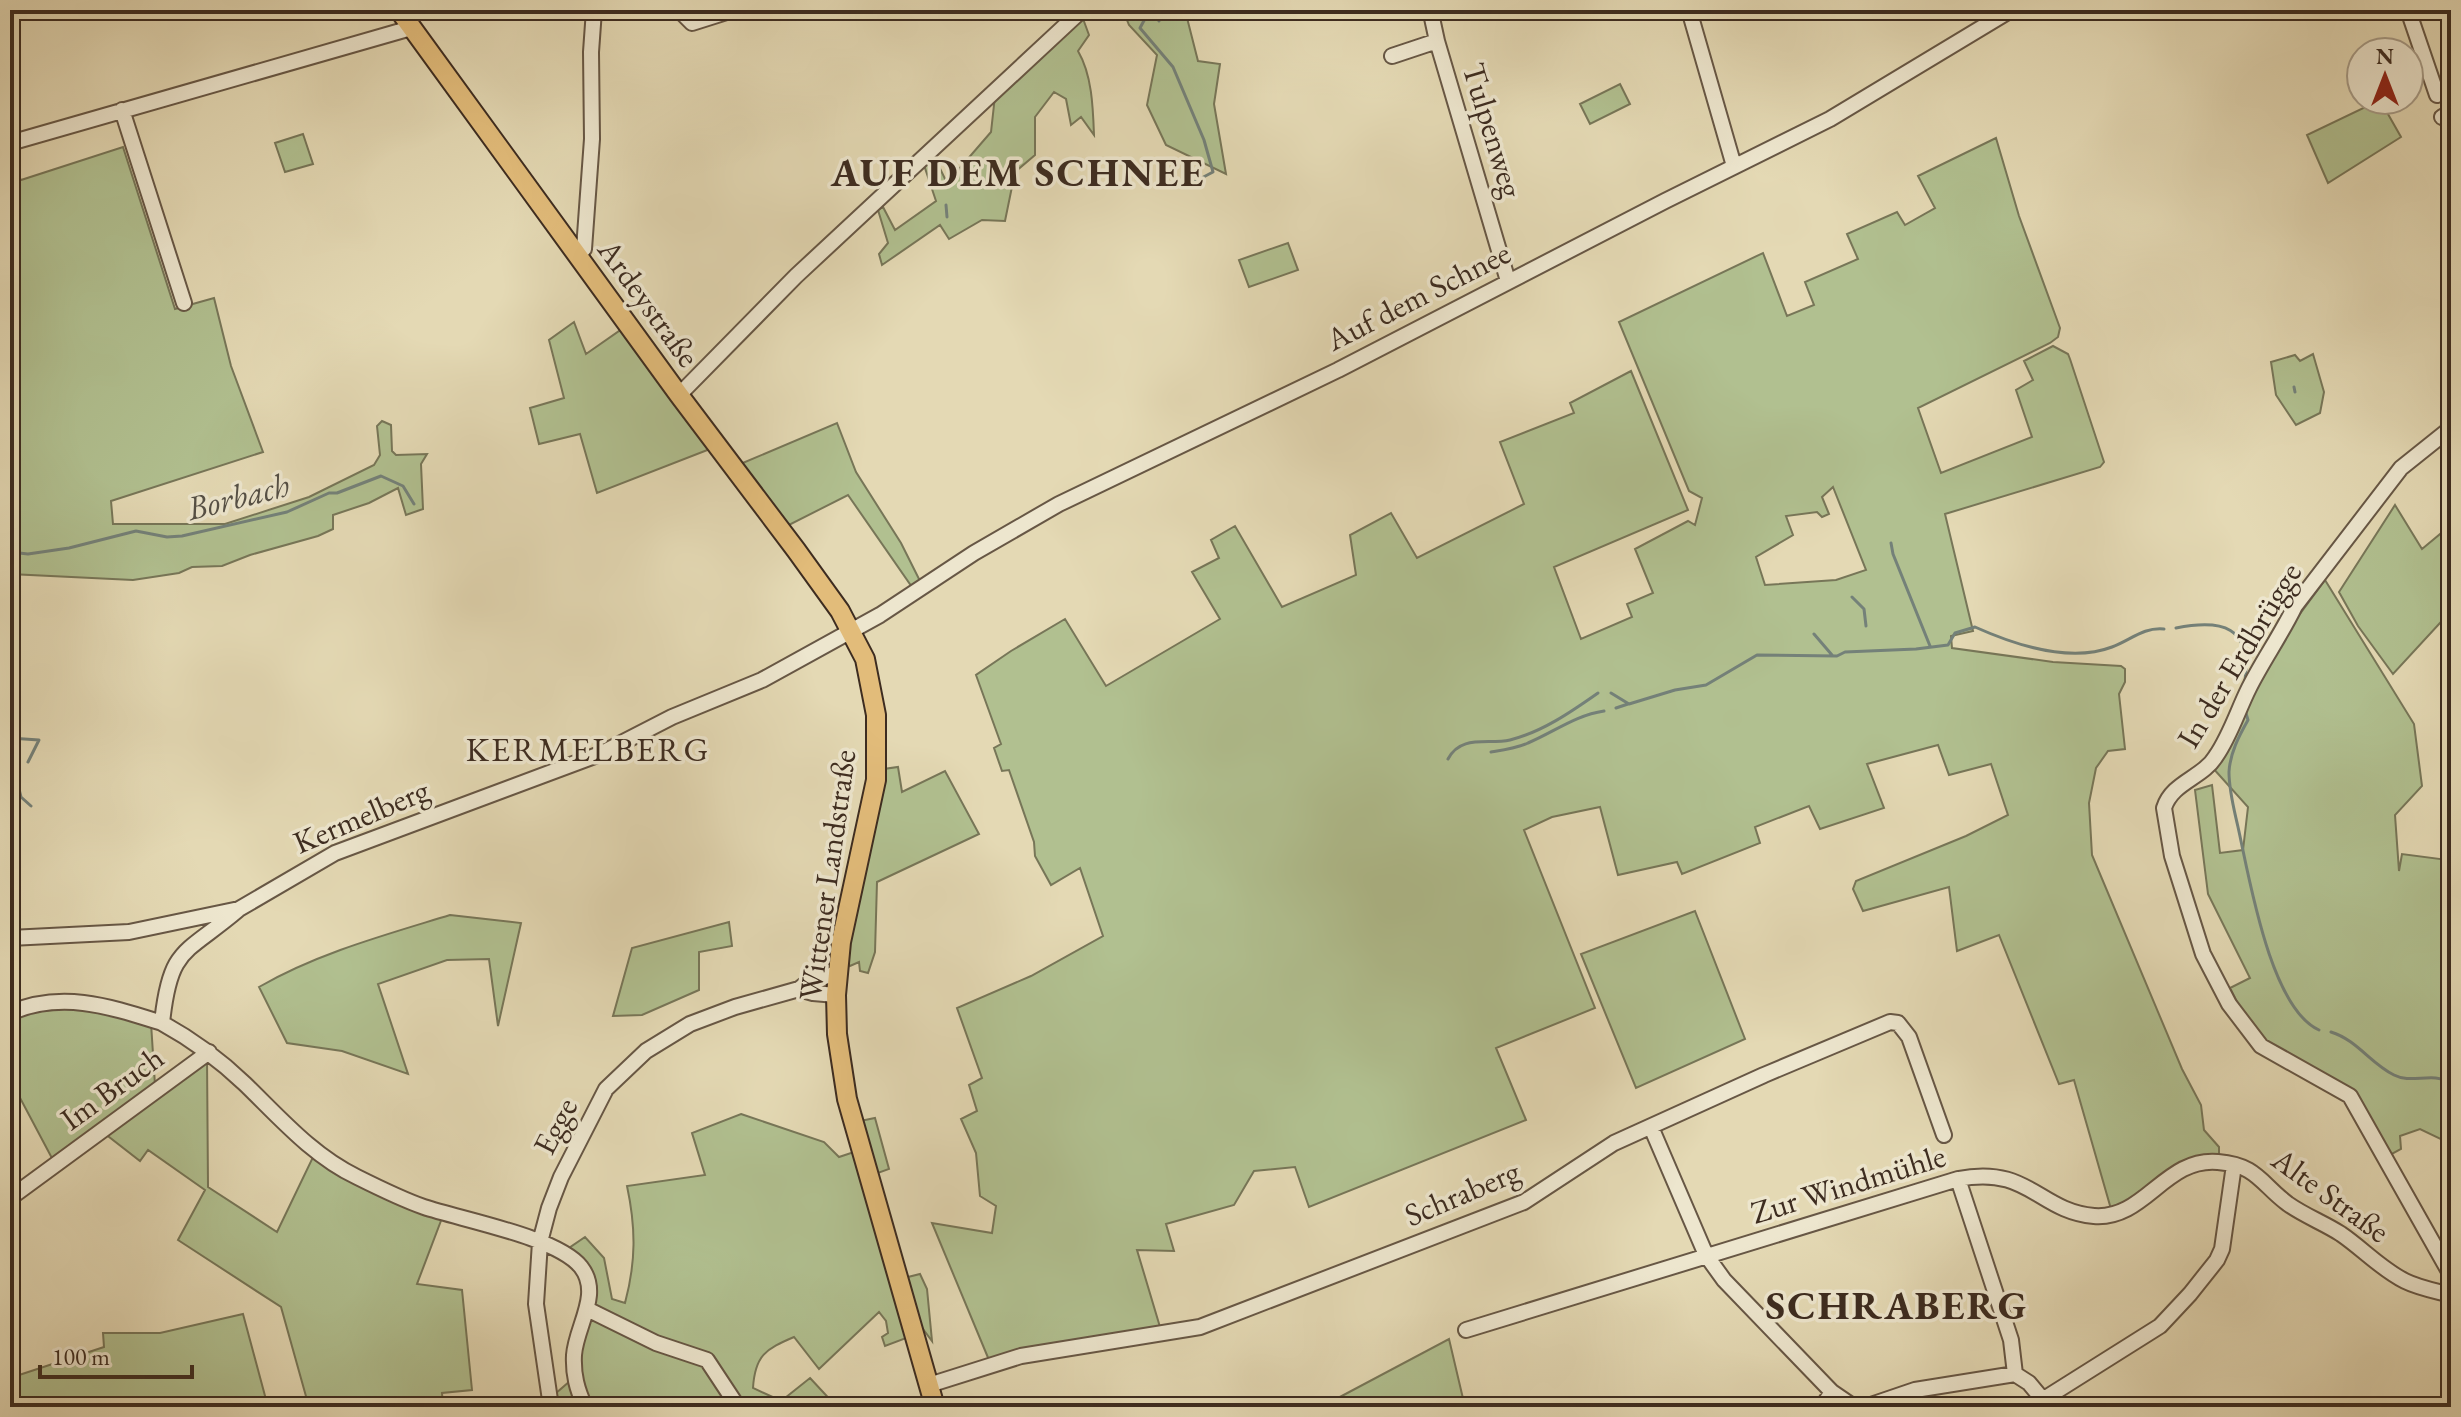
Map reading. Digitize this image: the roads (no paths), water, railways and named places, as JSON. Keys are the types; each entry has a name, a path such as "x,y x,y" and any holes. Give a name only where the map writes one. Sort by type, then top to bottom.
{"main road":[{"name":"Ardeystraße","path":"399,10 679,395 796,550 840,611 850,631"},
{"name":"Wittener Landstraße","path":"850,631 865,659 873,695 876,780 872,809 846,912 837,973 839,1059 847,1099 935,1407"}],"street":[{"path":"577,255 584,249 591,153 594,10"},
{"path":"679,10 692,23 733,10"},
{"path":"679,395 796,276 1082,10"},
{"path":"1689,10 1734,166"},
{"name":"Auf dem Schnee","path":"850,631 1059,504 1284,397 1830,119 2011,10"},
{"path":"2408,10 2437,95"},
{"name":"Tulpenweg","path":"1432,18 1508,281"},
{"path":"10,143 411,28"},
{"name":"Tulpenweg","path":"1392,56 1437,41"},
{"path":"122,110 184,303"},
{"name":"In der Erdbrügge","path":"2451,428 2401,468 2295,606 2251,684 2216,757 2204,770 2173,792 2164,808 2172,856 2203,954 2229,1004 2261,1046 2350,1096 2451,1275"},
{"name":"Kermelberg","path":"10,938 129,932 239,909 335,853 600,754 672,717 762,680 850,631"},
{"path":"162,1023 166,989 177,962 196,941 239,909"},
{"name":"Egge","path":"551,1407 536,1304 540,1242 552,1199 574,1146 614,1079 656,1044 690,1024 735,1007 799,989 808,982 837,973"},
{"name":"Egge","path":"799,989 836,995"},
{"path":"10,1013 44,1002 68,1000 93,1002 162,1023 209,1052 297,1135 354,1176 422,1206 540,1242 570,1256 583,1269 588,1282 587,1309 574,1353 574,1381 585,1407"},
{"name":"Schraberg","path":"929,1385 1021,1356 1200,1327 1524,1202 1614,1143 1890,1022 1898,1023 1909,1037 1930,1117 1944,1135"},
{"name":"Im Bruch","path":"10,1198 209,1052"},
{"path":"1651,1127 1706,1255 1724,1280 1832,1392 1851,1405 1868,1406 1915,1390 2015,1374 2011,1340 1958,1179"},
{"name":"Zur Windmühle","path":"1466,1330 1958,1179 1978,1175 2014,1180 2066,1209 2103,1217 2131,1208 2168,1177 2186,1167 2212,1161 2234,1165"},
{"name":"Alte Straße","path":"2015,1374 2029,1383 2046,1403 2160,1326 2208,1272 2222,1249 2234,1165 2253,1172 2288,1204 2339,1233 2401,1279 2451,1295"},
{"path":"587,1309 656,1343 707,1360 738,1407"},
{"path":"1803,1407 1824,1404 1832,1392"}],"waterway":[{"path":"1154,10 1147,15 1140,28 1173,67 1204,140 1213,172 1194,182"},
{"path":"1159,21 1162,10"},
{"path":"946,205 947,217"},
{"path":"2294,387 2295,392"},
{"name":"Borbach","path":"10,552 28,554 69,548 136,531 167,537 182,536 287,512 329,493 337,493 381,476 403,486 414,504"},
{"path":"1891,543 1930,646"},
{"path":"1852,597 1864,609 1866,626"},
{"path":"2176,628 2207,625 2230,630 2244,648 2245,681"},
{"path":"1611,693 1629,704 1675,690 1706,685 1757,655 1837,656 1845,652 1948,645 1955,633 1975,627 2043,650 2078,653 2112,647 2143,632 2164,629"},
{"path":"1814,634 1832,655"},
{"path":"1448,759 1453,751 1468,743 1510,740 1545,727 1598,693"},
{"path":"1616,708 1628,704"},
{"path":"2245,710 2248,720 2233,751 2229,772 2248,876 2264,939 2287,996 2302,1017 2319,1030"},
{"path":"1491,752 1524,745 1575,720 1604,711"},
{"path":"10,738 39,740 28,762"},
{"path":"19,789 21,797 31,806"},
{"path":"2331,1032 2349,1041 2394,1075 2451,1082"}],"district":[{"name":"AUF DEM SCHNEE","path":"1018,172"},
{"name":"KERMELBERG","path":"588,749"},
{"name":"SCHRABERG","path":"1897,1305"}]}
